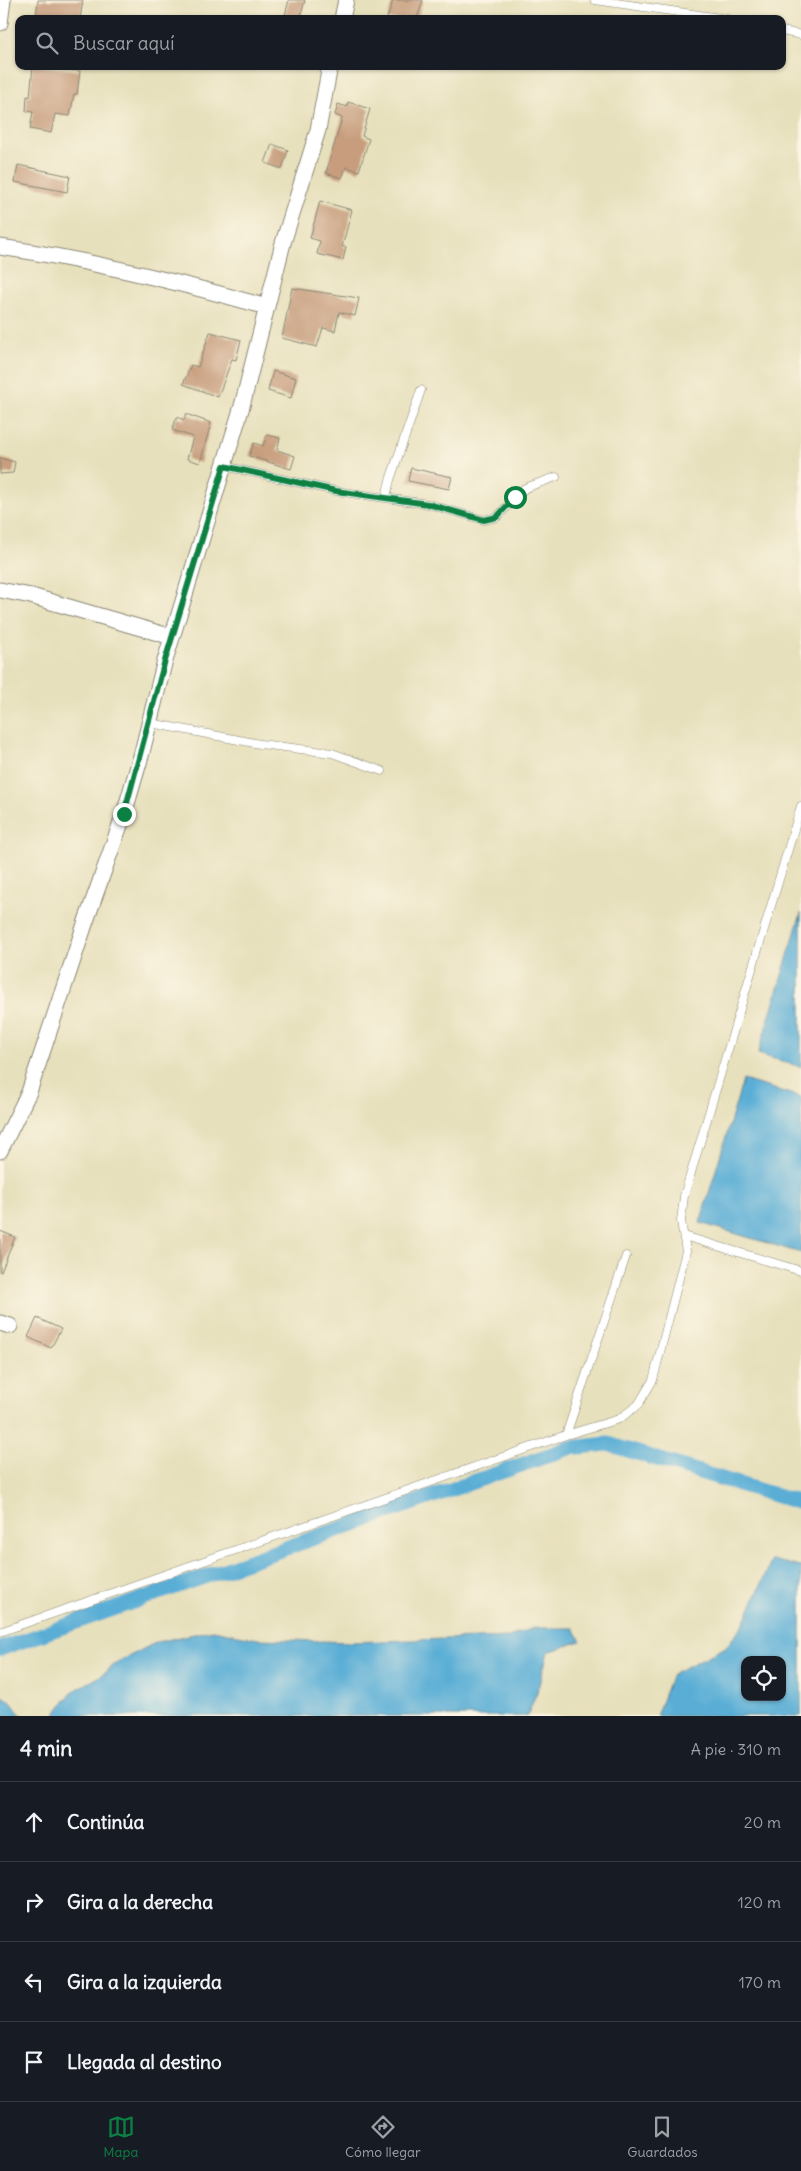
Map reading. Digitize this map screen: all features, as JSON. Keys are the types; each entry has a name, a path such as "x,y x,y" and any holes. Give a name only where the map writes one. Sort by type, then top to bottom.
{"street":[{"path":"0,23 3,0"},
{"path":"343,15 346,0"},
{"path":"0,1151 29,1092 124,814 172,637 242,406 283,243 318,130 329,70"},
{"path":"0,247 54,255 206,290 267,307"},
{"path":"0,590 31,596 172,637"}],"lane":[{"path":"595,0 700,15"},
{"path":"786,32 801,35"},
{"path":"386,497 421,390"},
{"path":"224,466 336,491 428,504 484,520 497,517 525,488 556,477"},
{"path":"150,723 260,744 332,753 382,771"},
{"path":"0,1632 566,1435 619,1419 638,1405 653,1380 686,1251 681,1221 684,1196 801,806"},
{"path":"684,1236 801,1271"},
{"path":"566,1435 626,1256"}],"water":[{"path":"801,913 801,1067 758,1054"},
{"path":"743,1080 801,1097 801,1253 700,1223"},
{"path":"772,1560 801,1567 801,1716 656,1716 672,1674 726,1647 744,1623"},
{"path":"534,1628 574,1628 581,1641 548,1652 537,1692 527,1716 54,1716 72,1692 99,1677 118,1662 157,1642 213,1630 258,1639 351,1642 509,1637"},
{"path":"0,1695 9,1700 23,1716 0,1716"}],"building":[{"path":"38,0 83,0 81,15 36,15"},
{"path":"289,0 305,0 301,15 285,15"},
{"path":"393,0 423,0 418,15 388,15"},
{"path":"33,70 80,71 77,94 74,94 70,116 55,114 51,133 30,129 33,112 26,111 27,96 30,97"},
{"path":"348,102 370,109 362,136 369,139 359,171 346,167 342,178 326,173 342,118 335,115 338,104 347,107"},
{"path":"272,144 288,150 282,169 265,163"},
{"path":"18,165 70,176 67,192 15,182"},
{"path":"320,201 352,210 342,247 346,247 343,260 317,254 320,241 310,238"},
{"path":"292,288 359,298 355,316 339,312 335,331 323,328 317,347 282,338"},
{"path":"210,332 241,340 236,360 232,359 218,397 183,384 191,365 198,367"},
{"path":"273,371 296,378 291,398 268,391"},
{"path":"186,414 211,423 200,463 187,459 193,437 172,430 177,417 184,420"},
{"path":"267,435 280,438 277,450 295,456 291,469 249,456 254,443 263,446"},
{"path":"0,458 15,462 13,473 0,474"},
{"path":"411,468 452,477 449,489 408,481"},
{"path":"0,1231 15,1237 1,1272 0,1272"},
{"path":"37,1318 61,1329 51,1348 28,1337"}],"waterway":[{"path":"0,1649 569,1448 608,1444 801,1503"}],"route":[{"path":"124,814 164,664 224,466 336,491 428,504 484,520 497,517 515,497"}]}
